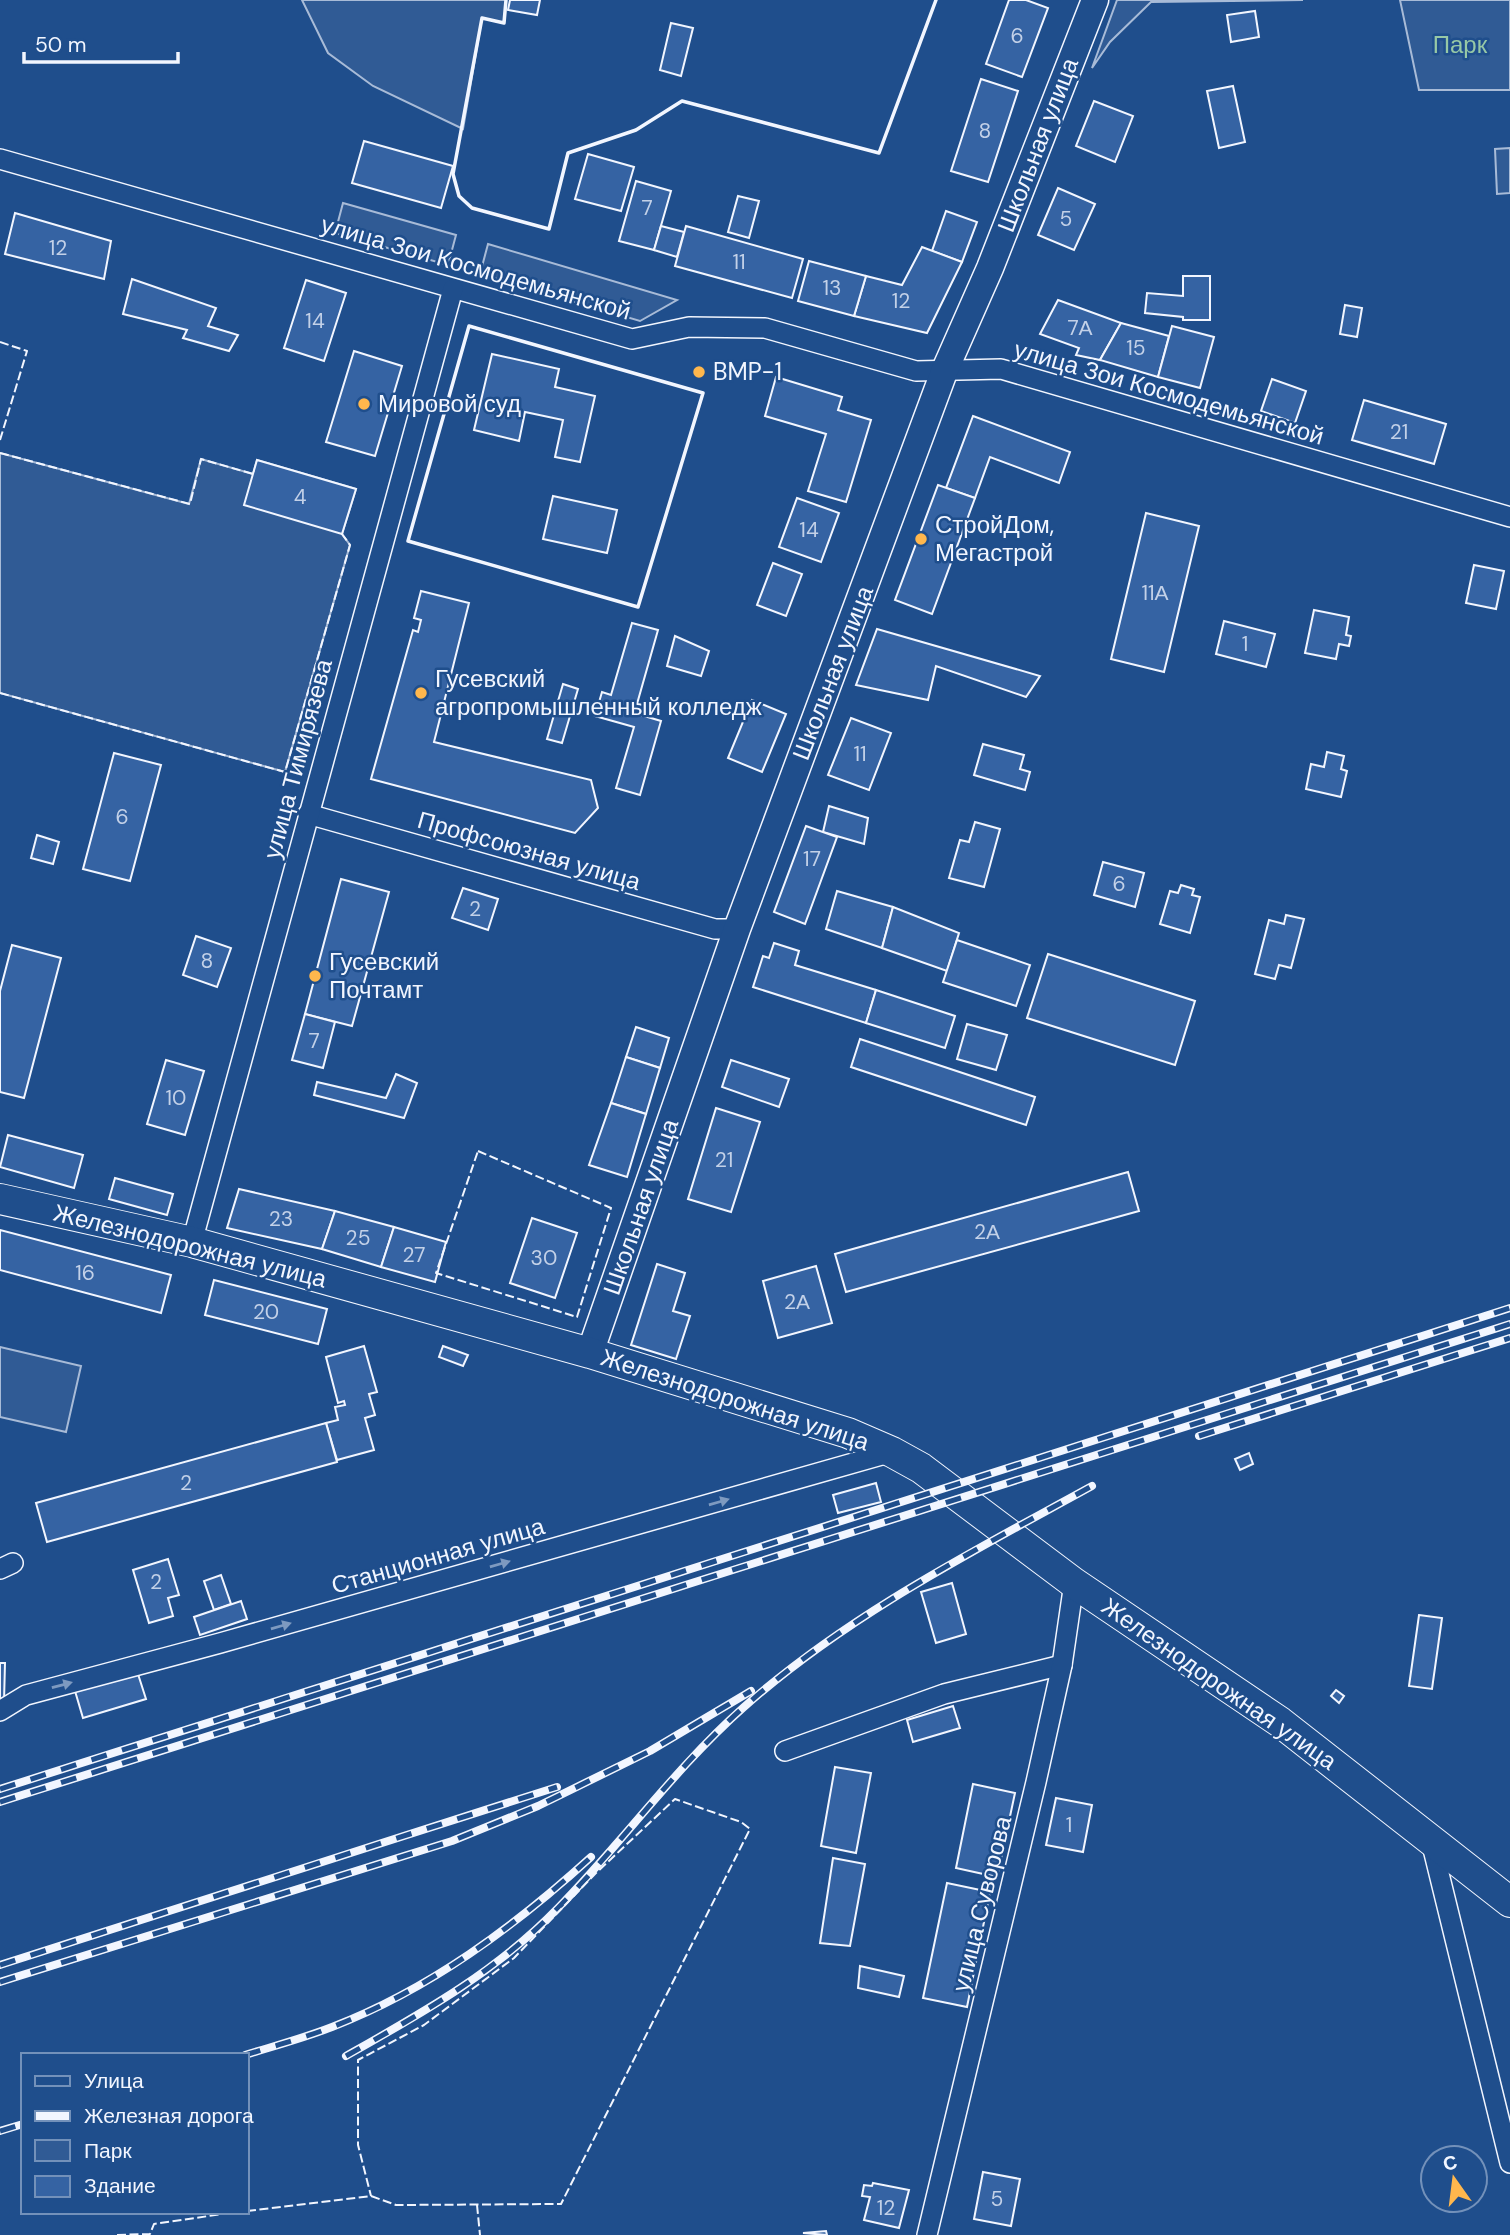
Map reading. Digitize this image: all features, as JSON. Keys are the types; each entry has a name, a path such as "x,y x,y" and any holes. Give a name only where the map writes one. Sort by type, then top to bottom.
{"main road":[{"name":"Школьная улица","path":"590,1353 737,929 944,372 990,268 1094,0"},
{"name":"Железнодорожная улица","path":"0,1199 192,1242 590,1353 848,1433 892,1452 921,1468 1074,1583 1280,1722 1510,1902"}],"street":[{"name":"улица Зои Космодемьянской","path":"0,159 632,339 689,327 765,328 916,371 1001,369 1510,517"},
{"name":"улица Тимирязева","path":"192,1242 453,289"},
{"name":"Профсоюзная улица","path":"308,814 715,929 737,929"},
{"name":"Станционная улица","path":"0,1711 26,1695 220,1643 892,1452"},
{"name":"улица Суворова","path":"927,2235 1062,1665 1074,1583"},
{"path":"785,1751 944,1694 1062,1665"},
{"path":"1431,1840 1510,2163"}],"green space":[{"path":"302,0 506,0 504,23 482,18 463,129 373,86 328,53"},
{"path":"1117,0 1303,0 1151,2 1110,42 1092,68"},
{"name":"Парк","path":"1400,0 1510,0 1510,90 1419,90"},
{"path":"1510,148 1510,193 1497,194 1495,149"},
{"path":"343,203 456,235 448,265 335,233"},
{"path":"488,244 677,300 640,321 480,274"},
{"path":"0,453 189,504 201,459 253,474 257,460 356,489 342,534 350,545 285,772 0,693"},
{"path":"0,1347 81,1366 66,1432 0,1417"}],"building":[{"path":"510,0 540,0 537,15 508,10"},
{"path":"1009,0 1026,0 1048,8 1022,77 986,64"},
{"path":"1255,11 1259,37 1231,42 1227,15"},
{"path":"671,23 693,28 681,76 660,70"},
{"path":"981,79 1018,91 988,182 951,171"},
{"path":"1233,86 1245,142 1219,148 1207,91"},
{"path":"1094,101 1133,116 1115,162 1076,146"},
{"path":"364,141 453,166 441,208 352,183"},
{"path":"588,154 634,167 621,211 575,199"},
{"path":"636,181 671,191 654,250 619,241"},
{"path":"1058,188 1095,204 1074,250 1038,235"},
{"path":"738,196 759,201 749,238 728,232"},
{"path":"946,211 977,222 962,262 932,251"},
{"path":"15,213 111,241 104,279 5,254"},
{"path":"661,226 684,232 677,257 654,250"},
{"path":"686,226 803,259 792,298 675,266"},
{"path":"922,247 962,262 927,333 854,316 866,276 902,285"},
{"path":"809,261 866,276 854,316 798,301"},
{"path":"1183,276 1210,276 1210,320 1183,320 1183,317 1145,313 1147,293 1183,296"},
{"path":"132,279 216,308 208,326 238,335 229,351 183,338 187,330 123,314"},
{"path":"306,280 346,293 324,361 284,348"},
{"path":"1058,300 1121,323 1100,360 1076,355 1079,348 1040,334"},
{"path":"1345,305 1362,308 1357,337 1340,334"},
{"path":"1121,323 1169,336 1158,377 1100,360"},
{"path":"1172,326 1214,337 1200,388 1158,377"},
{"name":"Мировой суд","path":"354,351 402,366 375,456 326,442"},
{"path":"492,354 559,369 555,387 595,396 580,462 555,457 563,420 525,412 519,441 474,430"},
{"path":"776,377 842,397 838,410 871,420 846,502 808,491 826,434 765,416"},
{"path":"1272,379 1306,391 1295,423 1261,411"},
{"path":"1364,400 1446,424 1434,464 1352,440"},
{"path":"973,416 1070,452 1059,483 990,457 975,498 946,488"},
{"path":"257,460 356,489 342,534 244,505"},
{"path":"938,485 975,498 932,614 895,600"},
{"path":"553,496 617,510 607,553 543,539"},
{"path":"797,498 839,513 821,562 779,547"},
{"path":"1146,513 1199,526 1164,672 1111,659"},
{"path":"773,563 802,574 786,616 757,605"},
{"path":"1474,565 1504,571 1496,609 1466,603"},
{"name":"Гусевский агропромышленный колледж","path":"421,591 469,603 434,742 591,780 598,808 575,833 371,779 413,630 418,632 421,620 414,618"},
{"path":"1314,610 1349,617 1346,635 1351,636 1349,646 1339,644 1336,659 1305,653"},
{"path":"1224,621 1275,634 1266,667 1216,654"},
{"path":"632,623 658,630 637,704 644,705 641,715 661,721 640,795 616,788 634,727 595,716 602,692 611,695"},
{"path":"877,629 1040,676 1026,697 936,666 928,700 856,685"},
{"path":"675,636 709,651 701,676 667,666"},
{"path":"563,684 578,689 562,743 547,739"},
{"path":"752,700 786,714 762,772 728,758"},
{"path":"851,718 891,733 869,790 828,775"},
{"path":"983,744 1024,755 1020,769 1030,772 1025,790 974,775"},
{"path":"1327,752 1344,756 1341,769 1347,771 1341,797 1306,789 1311,764 1324,767"},
{"path":"114,753 161,765 130,881 83,869"},
{"path":"829,806 868,818 864,844 823,832"},
{"path":"975,822 1000,829 984,887 949,878 960,840 969,842"},
{"path":"806,826 837,837 805,924 774,912"},
{"path":"37,835 59,842 53,864 31,858"},
{"path":"1103,862 1144,873 1135,907 1094,895"},
{"path":"341,879 389,892 352,1026 305,1014"},
{"path":"1181,885 1194,889 1192,895 1200,897 1190,933 1160,924 1170,891 1178,893"},
{"path":"463,888 498,899 488,930 452,918"},
{"path":"837,891 893,907 882,948 826,929"},
{"path":"893,907 959,933 947,971 882,948"},
{"path":"1286,915 1304,919 1291,968 1279,965 1275,979 1255,974 1269,920 1284,924"},
{"path":"196,936 231,948 217,987 183,975"},
{"path":"957,940 1030,965 1016,1006 943,982"},
{"path":"774,943 799,951 795,965 876,990 866,1023 753,987 763,956 769,958"},
{"path":"12,945 61,958 24,1098 0,1092 0,991"},
{"path":"1048,954 1195,1001 1175,1065 1027,1018"},
{"path":"876,990 955,1016 945,1048 866,1023"},
{"path":"305,1014 335,1022 323,1068 292,1060"},
{"path":"967,1024 1007,1035 996,1070 957,1059"},
{"path":"636,1027 669,1038 660,1068 626,1057"},
{"path":"860,1039 1035,1097 1026,1125 851,1067"},
{"path":"626,1057 660,1068 646,1114 611,1103"},
{"path":"166,1060 204,1071 185,1135 147,1124"},
{"path":"731,1060 789,1079 779,1107 722,1087"},
{"path":"396,1074 417,1083 404,1118 314,1095 317,1082 386,1098"},
{"path":"611,1103 646,1114 627,1177 589,1165"},
{"path":"716,1108 760,1122 731,1212 688,1199"},
{"path":"8,1135 83,1155 74,1188 0,1167"},
{"path":"1128,1172 1139,1211 846,1292 835,1254"},
{"path":"115,1178 173,1194 167,1215 109,1199"},
{"path":"239,1189 335,1211 322,1249 227,1228"},
{"path":"335,1211 394,1227 381,1267 322,1249"},
{"path":"532,1218 577,1233 555,1298 510,1283"},
{"path":"394,1227 446,1242 435,1282 381,1267"},
{"path":"0,1230 171,1275 161,1313 0,1270"},
{"path":"657,1264 685,1273 673,1311 690,1316 676,1359 631,1345"},
{"path":"816,1266 832,1323 778,1338 763,1281"},
{"path":"214,1280 327,1309 318,1344 205,1315"},
{"path":"364,1346 377,1392 369,1394 375,1415 365,1418 374,1450 337,1460 326,1423 338,1420 335,1407 345,1405 344,1401 338,1403 326,1357"},
{"path":"443,1346 468,1355 463,1366 439,1357"},
{"path":"326,1423 337,1462 47,1542 36,1503"},
{"path":"1249,1453 1253,1464 1240,1470 1235,1459"},
{"path":"876,1483 881,1502 838,1513 833,1495"},
{"path":"168,1559 179,1595 168,1598 173,1616 149,1623 133,1570"},
{"path":"221,1575 231,1604 214,1610 204,1581"},
{"path":"952,1583 966,1634 936,1643 921,1592"},
{"path":"241,1601 247,1619 200,1635 194,1617"},
{"path":"1419,1615 1442,1618 1432,1689 1409,1686"},
{"path":"0,1663 5,1663 4,1702 0,1701"},
{"path":"138,1674 146,1699 83,1718 75,1691"},
{"path":"1336,1690 1344,1696 1339,1703 1331,1696"},
{"path":"953,1706 960,1728 913,1742 907,1720"},
{"path":"835,1767 871,1773 856,1853 821,1846"},
{"path":"973,1784 1015,1793 997,1877 956,1868"},
{"path":"1056,1798 1092,1805 1083,1852 1046,1845"},
{"path":"833,1858 865,1864 850,1946 820,1943"},
{"path":"947,1883 990,1892 967,2007 923,1998"},
{"path":"860,1966 904,1976 899,1997 858,1988"},
{"path":"983,2172 1020,2179 1011,2226 974,2219"},
{"path":"873,2183 909,2190 899,2228 864,2220 870,2197 862,2196 864,2185 872,2186"},
{"path":"826,2231 827,2235 803,2233"}],"railway":[{"path":"0,1789 1510,1308"},
{"path":"0,1802 1510,1324"},
{"path":"1199,1436 1510,1338"},
{"path":"346,2056 457,1990 484,1972 534,1931 582,1883 719,1730 784,1674 825,1643 912,1587 1092,1486"},
{"path":"0,1982 452,1841 538,1806 650,1751 751,1691"},
{"path":"0,1965 557,1787"},
{"path":"248,2054 332,2027 368,2012 437,1975 501,1932 591,1857"},
{"path":"0,2131 21,2125"}],"fence":[{"path":"0,342 27,351 0,440"},
{"path":"0,453 190,504 201,459 253,474 254,471"},
{"path":"0,693 285,772 350,545 342,534 343,530"},
{"path":"478,1151 611,1208 577,1317 436,1273 478,1151"},
{"path":"675,1799 741,1822 750,1829 561,2204 396,2205 371,2196 358,2145 358,2060 424,2025 514,1958 595,1874 675,1799"},
{"path":"248,2211 371,2196"},
{"path":"477,2205 480,2235"},
{"path":"117,2235 150,2234 154,2224 222,2214"}],"wall":[{"path":"506,0 504,23 482,18 453,174 459,196 472,208 549,229 568,153 636,130 682,101 879,153 936,0"},
{"path":"469,326 703,393 638,607 408,541 469,326"}],"place":[{"name":"BMP-1","path":"699,372"},
{"name":"Мировой суд","path":"364,404"},
{"name":"СтройДом, Мегастрой","path":"921,539"},
{"name":"Гусевский агропромышленный колледж","path":"421,693"},
{"name":"Гусевский Почтамт","path":"315,976"}]}
